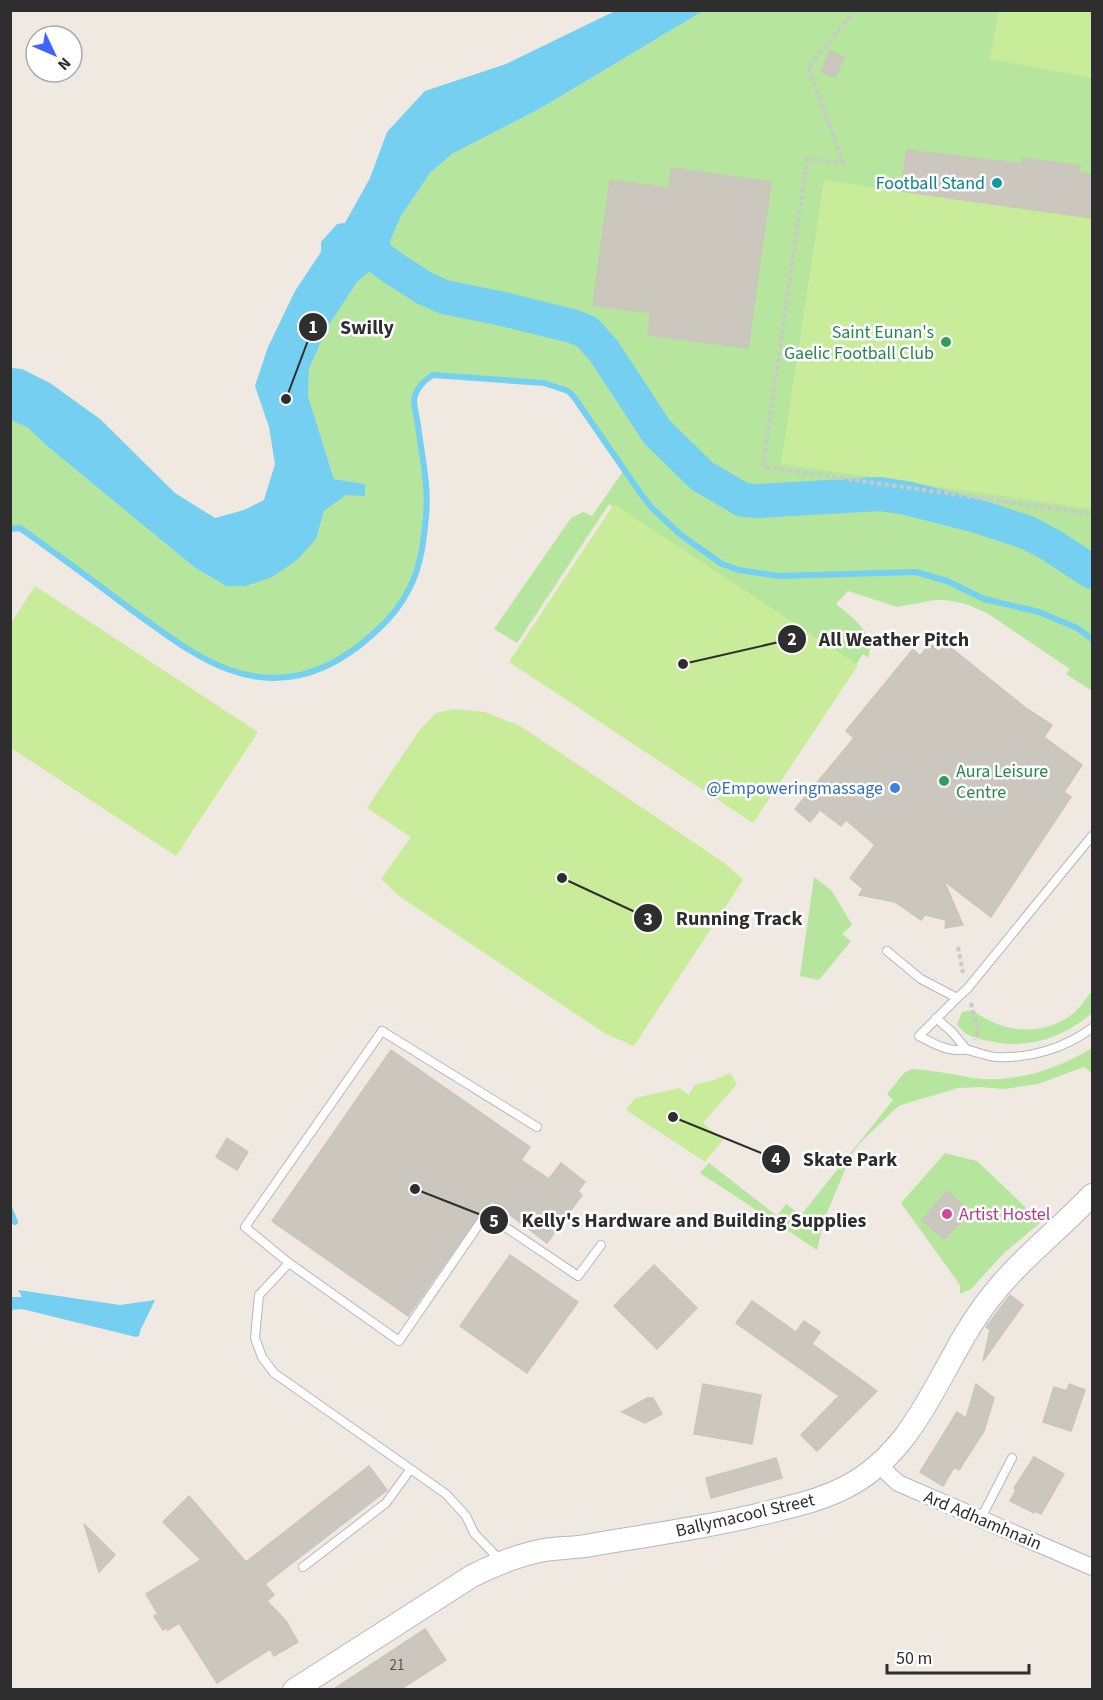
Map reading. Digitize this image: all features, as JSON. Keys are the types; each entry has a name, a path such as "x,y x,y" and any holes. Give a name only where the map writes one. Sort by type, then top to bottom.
{"main road":[{"name":"Ballymacool Street","path":"294,1689 462,1582 501,1561 546,1550 579,1547 721,1522 805,1503 845,1488 879,1465 894,1450 914,1424 970,1324 990,1297 1092,1195"}],"street":[{"name":"Ard Adhamhnain","path":"879,1465 898,1483 1092,1567"}],"lane":[{"path":"1092,836 968,989 919,1036 939,1047 951,1050 970,1051 992,1057 1008,1057 1043,1052 1062,1046 1092,1028"},
{"path":"887,951 921,979 957,998"},
{"path":"936,1018 970,1051"},
{"path":"537,1127 382,1031 246,1227 289,1263 399,1341 486,1214 578,1276 601,1245"},
{"path":"289,1263 259,1295 255,1338 262,1357 274,1373 446,1494 466,1516 474,1533 501,1561"},
{"path":"981,1518 1012,1458"},
{"path":"303,1567 386,1503 410,1470"}],"path":[{"path":"855,10 808,68 843,162 807,159 763,467 1092,514"},
{"path":"958,947 978,1030 970,1051"}],"green space":[{"path":"703,11 1092,11 1092,556 1047,533 1030,533 1092,572 1092,691 1066,674 1070,669 987,613 966,604 935,600 897,607 848,591 836,604 861,626 866,633 870,649 868,658 863,654 855,666 609,504 517,643 494,629 571,518 583,512 592,516 624,470 574,397 568,391 544,383 433,375 421,385 414,402 425,471 427,505 421,552 414,579 399,605 374,633 342,658 308,673 270,678 251,676 217,665 168,636 20,528 11,529 11,420 28,428 194,567 226,586 316,539 324,511 346,495 365,495 365,484 334,479 308,396 309,369 327,328 357,282 369,272 391,267 388,259 391,239 401,216 430,173 452,154 541,108"},
{"path":"999,11 1092,11 1092,78 990,59"},
{"name":"Saint Eunan's Gaelic Football Club","path":"824,180 1092,219 1092,509 781,464"},
{"path":"614,504 858,665 753,823 509,662"},
{"path":"35,586 258,732 176,856 11,748 11,623"},
{"path":"454,709 485,712 522,727 726,864 743,880 634,1046 606,1034 399,896 381,879 411,837 367,808 421,728 436,713"},
{"path":"814,877 832,891 852,925 842,934 851,941 819,980 800,976"},
{"path":"1092,991 1092,1013 1069,1029 1044,1040 1017,1044 989,1041 967,1034 957,1024 962,1012 972,1010 984,1018 1009,1028 1023,1030 1049,1026 1074,1013"},
{"path":"1092,1048 1092,1073 1084,1067 1038,1084 1005,1089 958,1088 901,1105 895,1109 851,1155 824,1220 817,1250 700,1173 709,1163 777,1216 786,1204 801,1215 893,1100 887,1094 904,1073 912,1069 972,1078 1019,1077 1050,1068"},
{"path":"730,1073 737,1084 703,1123 723,1140 705,1162 626,1110 635,1098 680,1088 689,1095 694,1085"},
{"path":"945,1153 977,1161 1041,1222 1004,1253 971,1289 960,1294 960,1285 901,1203"}],"water":[{"path":"615,11 703,11 541,108 452,154 430,173 401,216 391,239 388,259 393,268 389,266 369,272 357,282 327,328 309,369 308,396 334,479 365,484 365,496 346,495 324,511 316,539 297,560 272,577 246,586 226,586 194,567 28,428 11,420 11,368 22,369 50,383 100,419 175,493 215,518 244,510 264,500 275,464 269,427 255,386 268,347 295,291 321,252 321,242 337,224 345,223 370,178 387,132 425,91 506,64"},
{"path":"18,1290 120,1305 155,1300 139,1336 136,1337 22,1309 11,1310 11,1297 22,1297"}],"building":[{"path":"830,51 844,57 835,77 821,71"},
{"name":"Football Stand","path":"907,150 1022,164 1023,158 1080,166 1078,173 1092,175 1092,218 901,191"},
{"path":"671,168 771,182 748,348 648,335 651,313 593,305 610,180 669,188"},
{"name":"Aura Leisure Centre","path":"930,643 939,652 945,643 1027,709 1052,725 1044,737 1082,765 1064,792 1071,797 991,917 944,881 963,925 945,928 946,920 925,915 921,920 895,902 859,895 863,889 850,878 875,845 846,820 841,826 820,810 810,822 795,809 854,738 846,731 913,649 920,656"},
{"path":"391,1050 530,1147 521,1160 549,1179 561,1163 585,1182 578,1191 582,1195 547,1243 492,1201 488,1208 483,1209 408,1316 272,1221"},
{"path":"227,1138 248,1152 237,1170 216,1157"},
{"path":"947,1191 970,1212 944,1239 922,1220"},
{"path":"510,1255 578,1302 527,1373 460,1326"},
{"path":"654,1265 697,1308 657,1349 614,1306"},
{"path":"1010,1295 1023,1305 983,1361 990,1330 986,1327"},
{"path":"752,1301 796,1332 804,1321 820,1332 812,1344 877,1391 817,1451 801,1435 839,1396 736,1323"},
{"path":"703,1384 761,1395 752,1444 694,1434"},
{"path":"976,1384 994,1398 984,1431 959,1470 954,1467 943,1486 920,1472 957,1412 966,1418"},
{"path":"1069,1384 1085,1390 1071,1431 1043,1422 1054,1387 1067,1391"},
{"path":"647,1398 653,1398 662,1414 645,1423 622,1412"},
{"path":"1034,1457 1064,1474 1041,1514 1010,1501 1016,1490 1014,1488"},
{"path":"776,1458 782,1478 711,1498 706,1478"},
{"path":"369,1466 387,1490 265,1584 274,1595 267,1601 286,1621 298,1642 274,1656 270,1649 217,1683 179,1623 168,1630 166,1628 163,1630 154,1616 158,1614 146,1594 201,1560 163,1522 189,1496 246,1562"},
{"path":"84,1524 115,1555 99,1572"},
{"path":"425,1629 446,1660 401,1689 334,1689"}],"waterway":[{"path":"358,242 424,288 444,297 503,309 572,326 587,332 604,351 657,432 702,476 743,500 880,494 906,498 977,516 1028,533 1092,572"},
{"path":"10,529 20,528 168,636 217,665 251,676 270,678 308,673 342,658 374,633 399,606 414,579 421,552 427,505 425,471 414,402 421,385 433,375 544,383 568,391 574,397 652,508 681,535 722,564 739,570 779,576 916,572 947,581 984,599 1039,612 1077,628 1092,639"},
{"path":"10,1210 15,1222"}],"place":[{"name":"Football Stand","path":"997,183"},
{"name":"Saint Eunan's Gaelic Football Club","path":"946,342"},
{"name":"Swilly","path":"286,399"},
{"name":"All Weather Pitch","path":"683,664"},
{"name":"Aura Leisure Centre","path":"944,781"},
{"name":"@Empoweringmassage","path":"895,788"},
{"name":"Running Track","path":"562,878"},
{"name":"Skate Park","path":"673,1117"},
{"name":"Kelly's Hardware and Building Supplies","path":"415,1189"},
{"name":"Artist Hostel","path":"947,1214"}]}
